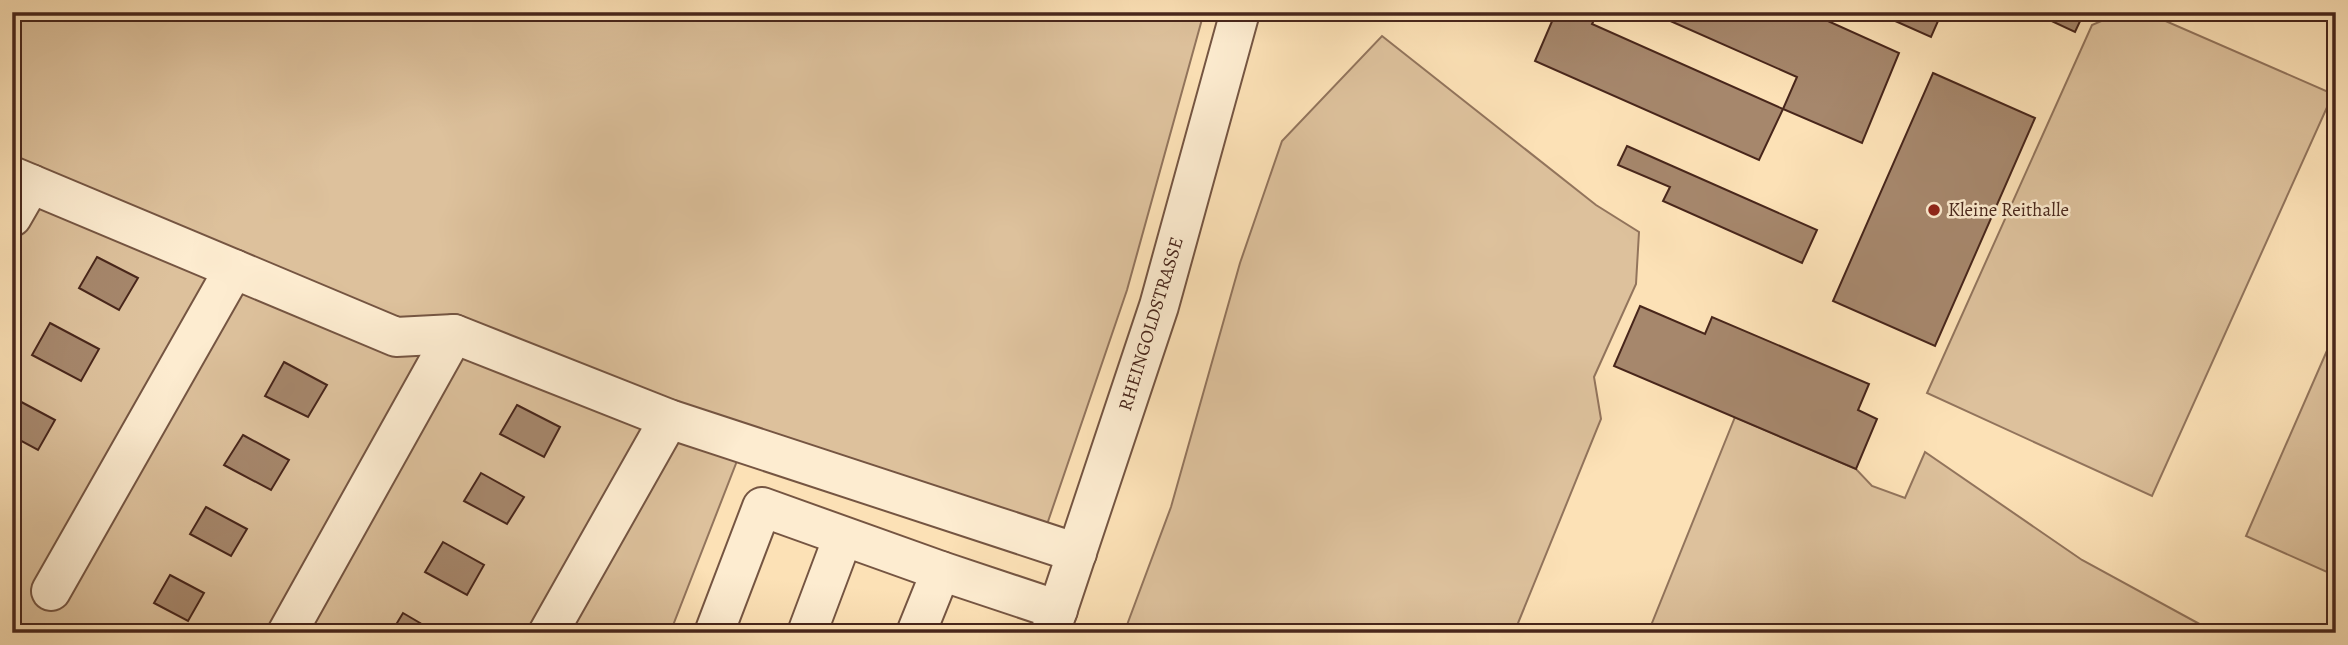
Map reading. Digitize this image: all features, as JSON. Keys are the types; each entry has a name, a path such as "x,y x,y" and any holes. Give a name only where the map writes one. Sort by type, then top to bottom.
{"street":[{"name":"RHEINGOLDSTRASSE","path":"1054,621 1077,553 1144,302 1183,172 1240,12"},
{"path":"12,217 22,180 396,337 454,334 668,419 1077,553"},
{"path":"51,591 234,270"},
{"path":"287,633 454,334"},
{"path":"548,633 668,419"},
{"path":"715,633 762,507 941,571 1054,621"},
{"path":"807,633 844,537"},
{"path":"916,633 941,571"}],"shaded area":[{"path":"12,12 1204,12 1127,290 1041,542 744,443 670,633 12,633"},
{"path":"2122,12 2145,12 2333,94 2152,496 1927,393 2092,25"},
{"path":"1382,36 1596,205 1639,232 1636,284 1594,377 1601,419 1514,633 1124,633 1171,507 1240,263 1282,141"},
{"path":"2336,330 2336,576 2246,536"},
{"path":"1735,417 1856,469 1872,486 1905,498 1925,452 2082,560 2216,633 1648,633"}],"building":[{"path":"1556,12 1598,12 1592,24 1783,109 1759,160 1535,61"},
{"path":"1650,12 1808,12 1899,53 1862,143 1783,109 1797,77"},
{"path":"1875,12 1942,12 1931,37"},
{"path":"2047,12 2112,12 2081,19 2075,32 2045,18"},
{"name":"Kleine Reithalle","path":"1933,73 2035,118 1935,346 1833,301"},
{"path":"1627,146 1817,230 1802,263 1663,201 1670,187 1618,165"},
{"path":"97,257 138,278 119,310 79,288"},
{"path":"1640,306 1705,334 1712,317 1869,384 1858,410 1877,419 1856,469 1614,366"},
{"path":"50,323 99,349 81,381 32,355"},
{"path":"284,362 327,385 308,417 265,396"},
{"path":"12,397 55,420 38,450 12,436"},
{"path":"517,405 560,427 544,457 500,434"},
{"path":"243,435 289,460 271,490 224,465"},
{"path":"481,473 524,497 507,524 464,501"},
{"path":"206,507 247,529 231,556 190,534"},
{"path":"443,542 484,565 467,595 425,572"},
{"path":"170,575 204,593 188,621 154,603"},
{"path":"403,613 437,633 391,633"}],"place":[{"name":"Kleine Reithalle","path":"1934,210"}]}
